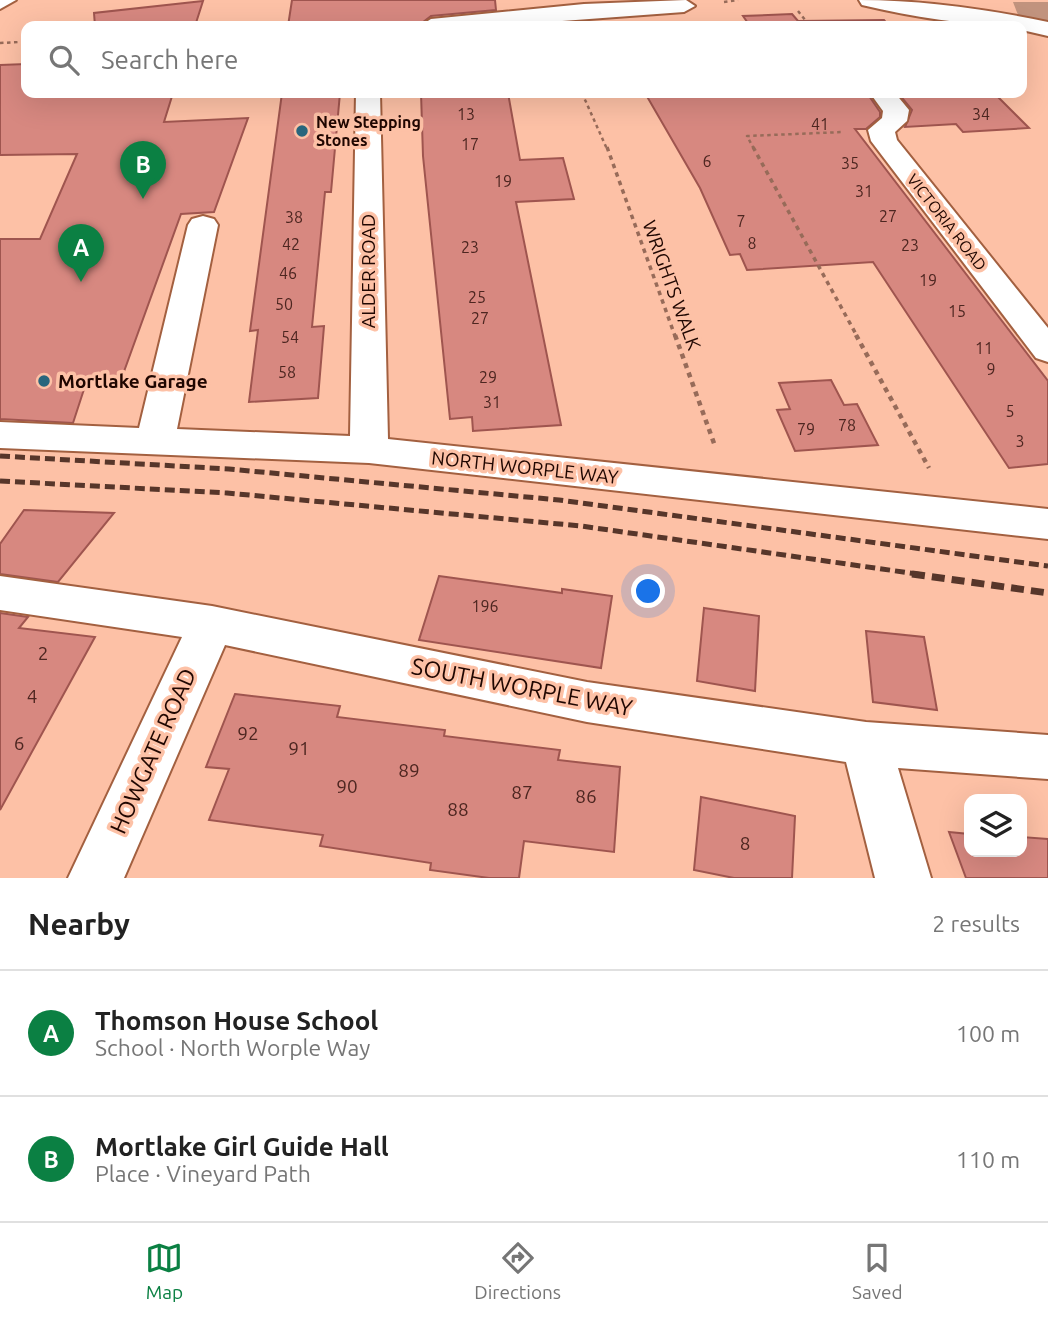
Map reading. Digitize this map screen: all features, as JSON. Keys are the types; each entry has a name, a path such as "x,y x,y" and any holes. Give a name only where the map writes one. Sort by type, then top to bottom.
{"street":[{"path":"0,3 5,0"},
{"path":"870,0 917,18 1004,9 1048,29"},
{"path":"467,21 582,5 684,6"},
{"name":"ALDER ROAD","path":"368,98 369,450"},
{"path":"881,130 894,121 896,110 886,98"},
{"name":"VICTORIA ROAD","path":"881,130 884,141 1048,351"},
{"path":"155,442 203,225"},
{"name":"NORTH WORPLE WAY","path":"0,435 369,450 1048,524"},
{"name":"SOUTH WORPLE WAY","path":"0,593 212,624 587,702 866,744 1048,757"},
{"name":"HOWGATE ROAD","path":"96,878 177,694 212,624"},
{"path":"866,744 904,878"}],"path":[{"path":"798,11 806,21"},
{"name":"WRIGHTS WALK","path":"585,98 600,128 643,245 727,478 726,490"},
{"path":"881,130 747,136 954,515"}],"shaded area":[{"path":"1013,2 1048,2 1048,21 1018,15"}],"building":[{"path":"292,0 495,0 496,10 431,16 424,21 289,21"},
{"path":"203,1 197,21 95,21 94,13"},
{"path":"792,14 798,21 746,21 743,16"},
{"path":"884,20 885,21 798,21"},
{"path":"21,64 21,98 171,98 164,122 248,118 214,212 181,214 122,377 88,377 73,423 0,419 0,239 40,239 77,154 0,155 0,65"},
{"path":"281,98 340,98 331,192 325,192 312,327 324,326 318,398 249,402 258,330 250,331"},
{"path":"421,98 509,98 520,160 563,158 574,199 516,202 561,425 473,431 472,417 450,419 423,156"},
{"path":"648,98 870,98 880,112 880,117 866,129 855,129 1048,381 1048,464 1009,468 873,262 747,270 740,254 730,255 700,188"},
{"path":"902,98 999,98 1029,128 963,132 956,124 905,127 912,110"},
{"path":"831,380 844,405 857,404 878,445 795,451 777,410 790,409 779,383"},
{"path":"24,510 114,513 58,582 0,574 0,544"},
{"path":"439,576 562,593 562,589 612,596 601,668 419,640"},
{"path":"704,608 759,616 755,691 697,681"},
{"path":"0,613 28,617 19,628 95,637 0,810"},
{"path":"866,631 924,637 937,710 873,702"},
{"path":"235,694 340,706 337,717 445,730 444,736 560,750 558,760 620,767 614,852 524,841 519,878 489,878 430,870 431,863 320,846 323,835 209,820 229,769 206,767"},
{"path":"701,797 795,816 792,878 734,878 694,870"},
{"path":"949,832 964,834 964,857 1027,857 1027,837 1048,839 1048,878 966,878"}],"railway":[{"path":"0,456 229,469 559,500 1048,566"},
{"path":"0,481 227,493 581,526 924,575"},
{"path":"912,574 1048,593"}],"place":[{"name":"New Stepping Stones","path":"302,131"},
{"name":"Mortlake Girl Guide Hall","path":"143,199"},
{"name":"Thomson House School","path":"81,282"},
{"name":"Mortlake Garage","path":"44,381"}]}
